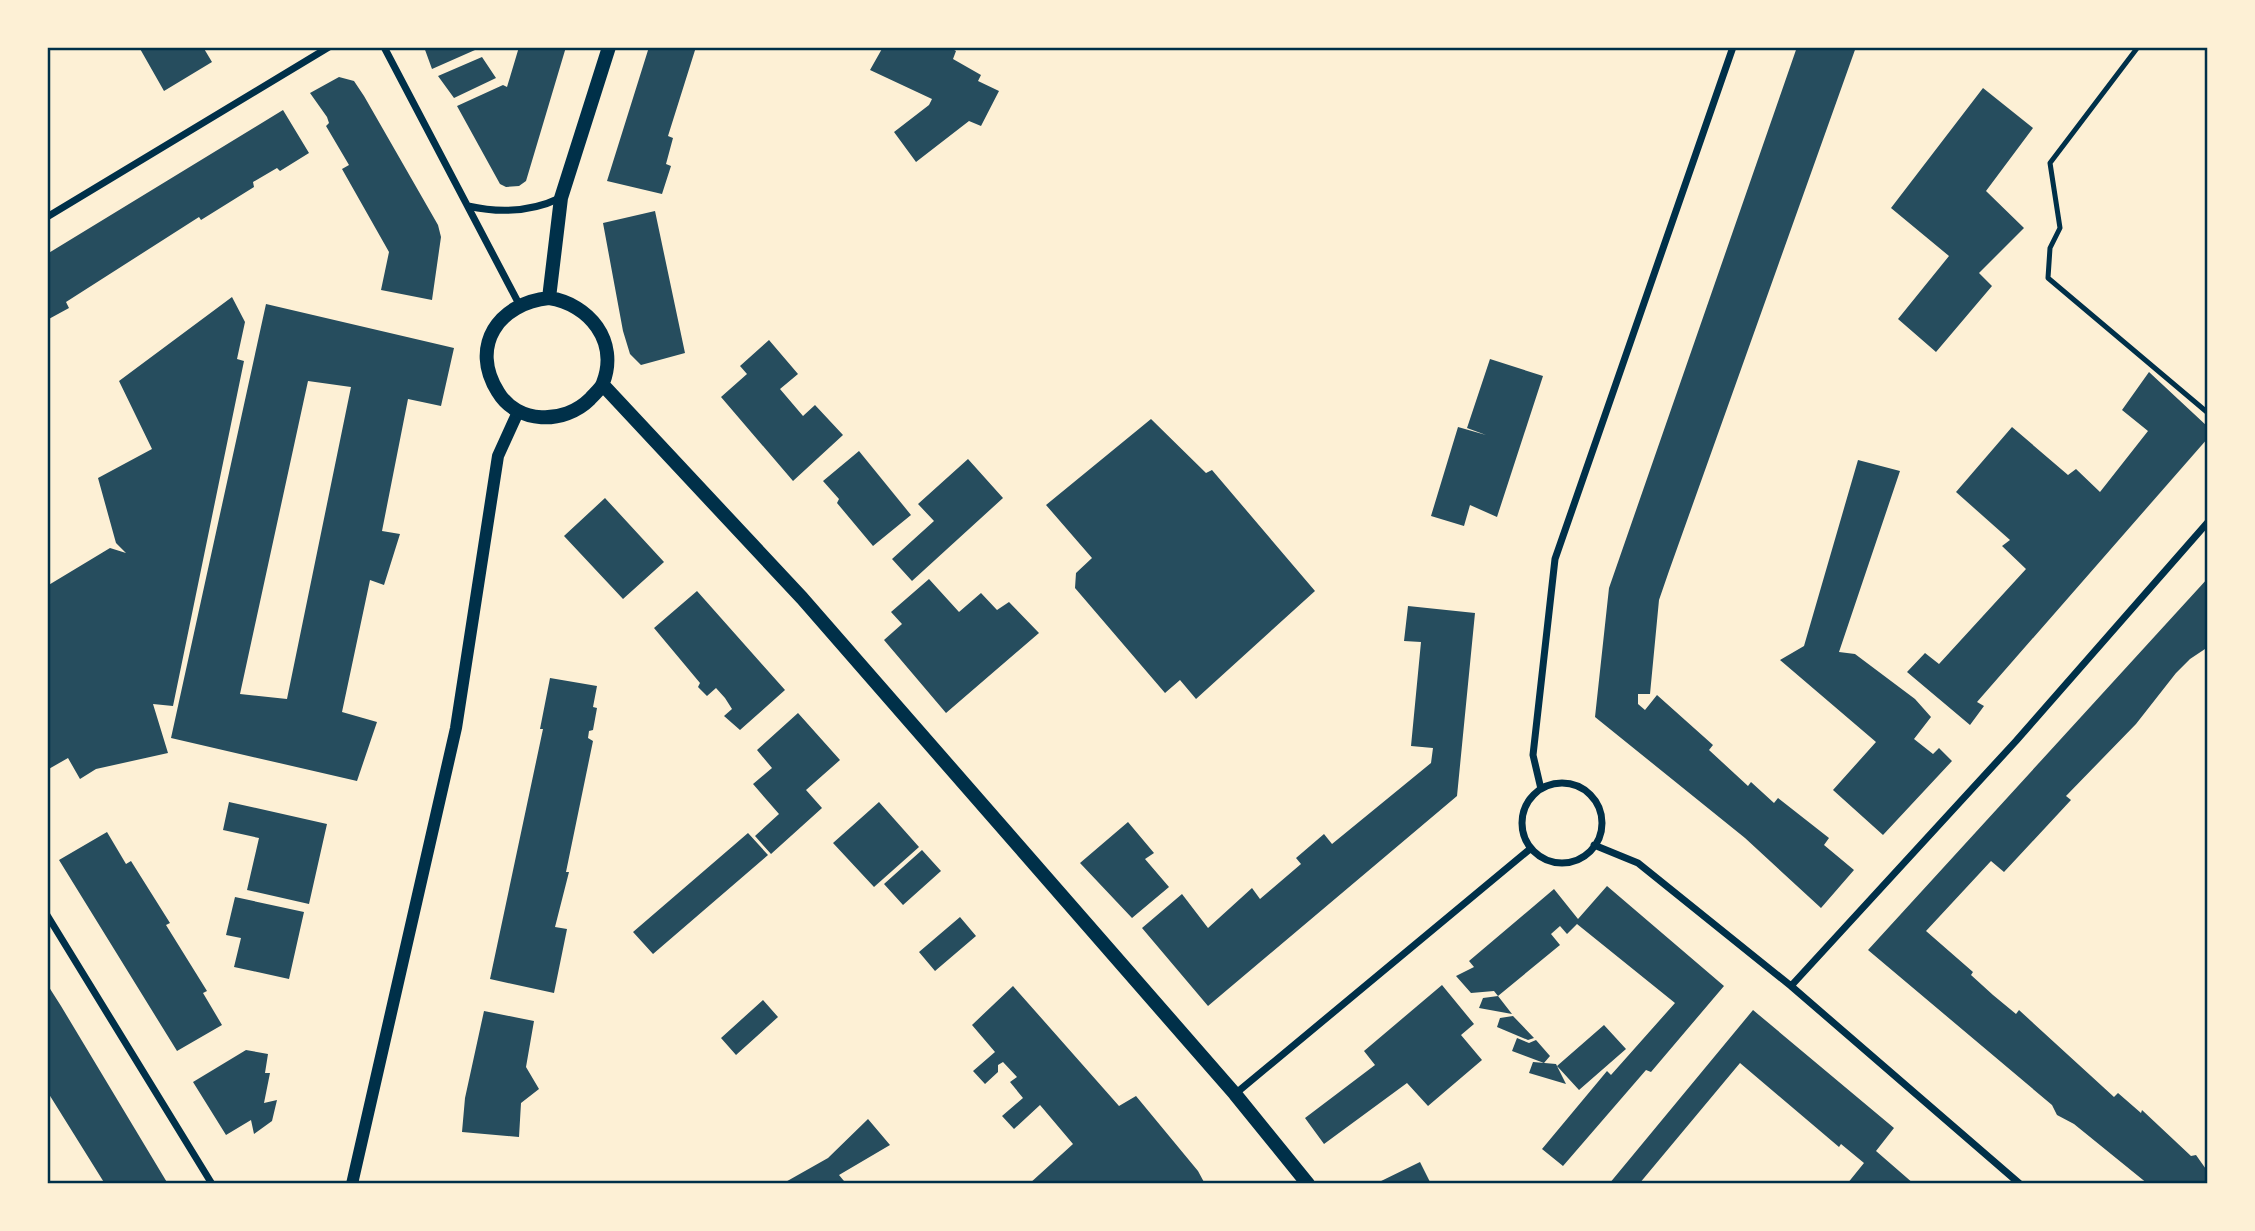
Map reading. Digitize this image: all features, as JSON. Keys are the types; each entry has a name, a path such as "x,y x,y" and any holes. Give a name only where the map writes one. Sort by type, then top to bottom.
{"main road":[{"path":"549,298 561,198 609,47"},
{"path":"549,298 583,310 598,326 606,346 603,385 583,406 562,416 538,418 518,412 501,398 491,382 487,363 488,344 495,326 519,304 549,298"},
{"path":"603,385 802,598 1236,1094 1308,1184"}],"street":[{"path":"47,217 329,47"},
{"path":"384,47 519,304"},
{"path":"1541,789 1533,755 1555,559 1732,47"},
{"path":"468,206 512,211 544,206 561,198"},
{"path":"352,1184 456,728 498,456 518,412"},
{"path":"1791,986 2017,741 2208,522"},
{"path":"1566,784 1578,786 1596,801 1603,824 1601,836 1594,845 1584,857 1570,863 1541,859 1524,839 1522,816 1532,796 1541,789 1566,784"},
{"path":"1594,845 1638,863 1791,986 2020,1184"},
{"path":"1236,1094 1530,849"},
{"path":"47,915 212,1184"}],"lane":[{"path":"2138,47 2050,163 2060,228 2050,248 2048,278 2208,413"}],"building":[{"path":"139,47 203,47 212,62 164,91"},
{"path":"424,47 473,47 475,50 432,69"},
{"path":"519,47 566,47 526,181 519,186 506,187 500,184 457,106 503,85 507,87"},
{"path":"649,47 696,47 668,136 673,138 666,164 671,166 662,194 607,181"},
{"path":"883,47 949,47 956,51 953,59 981,75 978,81 999,91 981,126 969,121 916,162 894,132 929,105 932,99 870,70"},
{"path":"1797,47 1856,47 1659,600 1650,694 1638,694 1638,704 1645,710 1657,695 1713,745 1709,750 1748,786 1751,782 1774,803 1778,798 1829,838 1824,845 1854,870 1821,908 1745,838 1595,717 1609,588"},
{"path":"482,57 496,78 454,98 438,76"},
{"path":"339,77 354,81 438,225 441,237 432,300 381,290 389,252 342,169 349,165 326,126 329,123 327,117 310,93"},
{"path":"1983,88 2033,128 1986,191 2024,228 1979,273 1992,286 1936,352 1898,319 1949,256 1891,208"},
{"path":"283,110 309,153 280,171 277,168 253,182 254,187 201,220 199,217 66,302 69,308 47,320 47,254"},
{"path":"655,211 685,353 641,365 630,354 623,331 603,223"},
{"path":"232,297 245,322 237,359 244,361 173,706 153,704 168,753 96,769 80,779 68,758 47,770 47,586 110,548 126,553 116,543 98,478 152,449 119,381"},
{"path":"266,304 454,348 441,406 408,399 382,531 400,534 384,585 370,580 342,712 377,722 357,781 171,738","holes":["308,381 351,387 287,699 240,694"]},
{"path":"769,340 798,374 780,389 803,416 815,405 843,435 793,481 721,397 747,374 740,366"},
{"path":"1490,359 1543,376 1497,517 1470,505 1464,526 1431,516 1458,427 1486,435 1467,428"},
{"path":"2149,372 2208,427 2208,438 1977,702 1984,706 1970,725 1907,672 1925,653 1939,664 2026,569 2002,546 2010,540 1956,492 2012,427 2068,475 2076,469 2100,492 2148,431 2122,410"},
{"path":"1151,419 1206,473 1212,470 1315,591 1196,699 1180,680 1165,693 1075,588 1076,573 1092,558 1046,505"},
{"path":"859,451 911,515 873,546 837,503 839,499 823,481"},
{"path":"968,459 1003,498 912,581 892,559 934,521 918,504"},
{"path":"1858,460 1900,471 1839,652 1855,654 1915,699 1931,717 1914,739 1933,754 1939,748 1952,761 1883,835 1833,790 1876,742 1780,660 1804,646"},
{"path":"605,498 664,562 623,599 564,536"},
{"path":"2208,578 2208,647 2176,673 2136,724 2066,796 2071,800 2004,872 1991,861 1926,931 1973,972 1971,975 1993,995 2016,1014 2019,1010 2114,1097 2118,1093 2141,1113 2142,1110 2191,1156 2196,1155 2208,1172 2208,1184 2148,1184 2074,1124 2057,1115 2052,1105 1868,950"},
{"path":"929,579 959,612 981,593 997,610 1009,602 1039,633 946,713 884,640 902,624 891,612"},
{"path":"697,591 785,690 740,730 724,716 732,709 725,698 716,688 707,696 698,687 700,683 654,628"},
{"path":"1408,606 1475,613 1457,796 1208,1006 1142,928 1182,894 1208,928 1252,888 1260,899 1301,864 1296,858 1324,834 1332,844 1431,763 1433,748 1411,746 1421,642 1404,641"},
{"path":"550,678 597,686 593,707 597,708 593,730 589,731 588,738 593,741 566,872 569,872 555,927 567,929 554,993 490,979 543,729 540,729"},
{"path":"798,713 840,760 806,790 822,808 771,854 755,836 779,814 753,784 772,768 757,750"},
{"path":"229,802 327,824 309,904 247,890 259,838 223,830"},
{"path":"879,802 919,847 874,887 833,843"},
{"path":"1128,822 1154,853 1145,859 1169,887 1132,918 1080,863"},
{"path":"107,832 126,864 131,861 170,923 166,925 207,991 203,993 222,1025 177,1051 59,860"},
{"path":"748,833 768,855 653,954 633,932"},
{"path":"922,850 941,871 903,905 884,884"},
{"path":"1607,886 1724,986 1651,1072 1646,1070 1563,1166 1542,1149 1607,1071 1611,1075 1675,1003 1577,924 1567,934 1560,926 1551,934 1560,945 1498,996 1494,991 1471,993 1456,976 1474,967 1469,961 1554,889 1578,919"},
{"path":"235,897 304,912 289,979 234,967 241,938 226,935"},
{"path":"960,917 976,936 935,971 919,952"},
{"path":"47,984 168,1184 105,1184 47,1091"},
{"path":"1442,985 1474,1024 1461,1035 1482,1060 1428,1106 1407,1083 1324,1144 1305,1118 1375,1065 1364,1051"},
{"path":"1013,986 1119,1106 1136,1096 1198,1171 1205,1184 1029,1184 1073,1144 1040,1105 1014,1129 1002,1116 1023,1098 1010,1082 1017,1077 1003,1062 998,1065 998,1072 985,1084 973,1071 995,1052 972,1025"},
{"path":"1498,996 1512,1014 1479,1008 1483,998"},
{"path":"763,1000 778,1017 736,1055 721,1038"},
{"path":"1753,1010 1894,1128 1876,1151 1914,1184 1847,1184 1864,1163 1841,1144 1839,1147 1740,1063 1639,1184 1609,1184"},
{"path":"484,1011 534,1021 526,1067 539,1089 521,1103 519,1137 462,1132 465,1098"},
{"path":"1513,1016 1534,1038 1528,1040 1497,1027 1500,1018"},
{"path":"1604,1025 1626,1049 1579,1090 1557,1066"},
{"path":"1517,1038 1529,1043 1536,1040 1550,1056 1544,1063 1512,1051"},
{"path":"246,1050 268,1054 265,1073 270,1073 264,1103 277,1100 272,1121 254,1134 251,1120 226,1135 193,1082"},
{"path":"1533,1062 1556,1064 1566,1084 1529,1073"},
{"path":"868,1119 890,1145 839,1175 844,1181 782,1184 828,1158"},
{"path":"1420,1162 1431,1184 1375,1184"}]}
